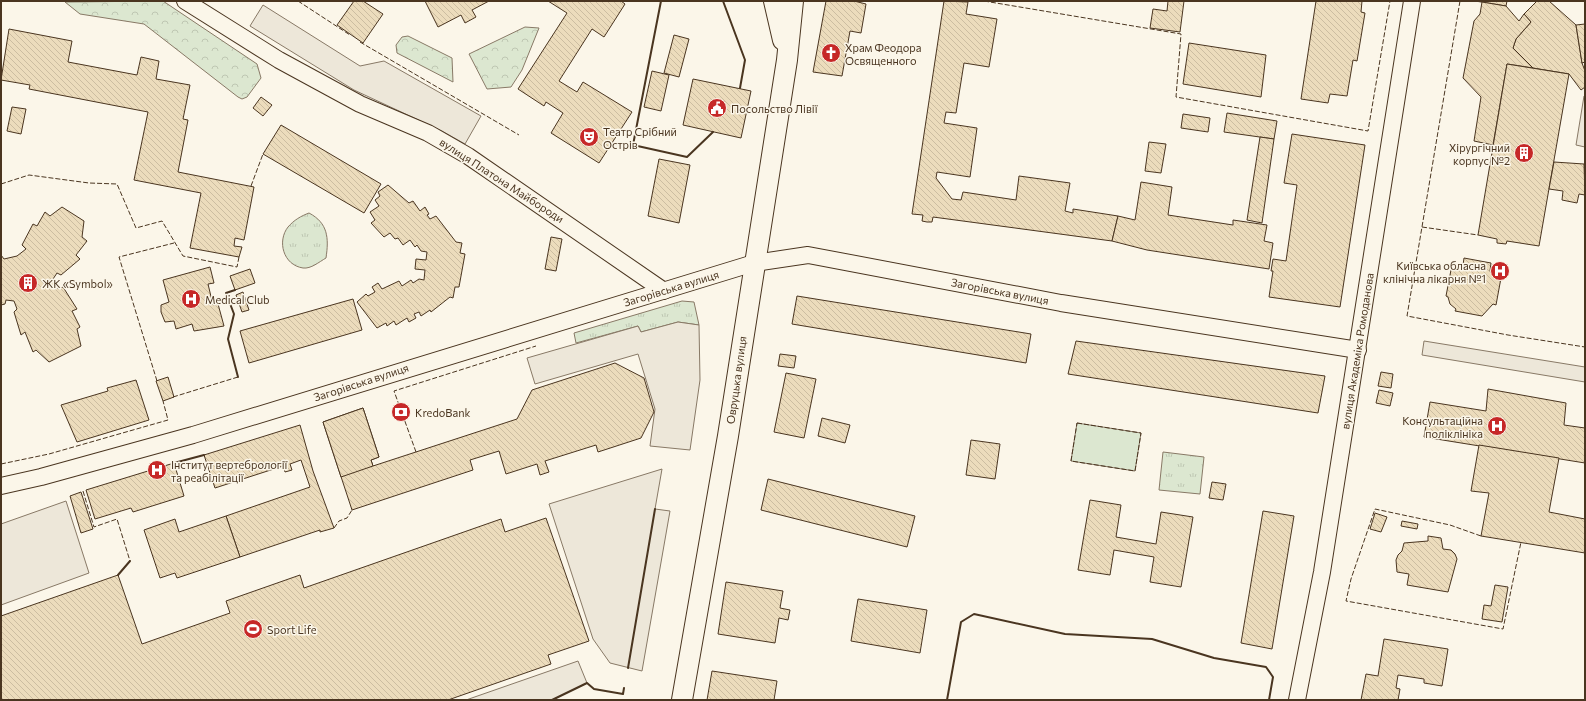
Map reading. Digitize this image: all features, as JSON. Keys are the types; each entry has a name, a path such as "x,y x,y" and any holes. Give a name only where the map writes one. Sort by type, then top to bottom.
{"street":[{"name":"вулиця Платона Майбороди","path":"185,1 279,60 360,104 428,133 468,156 664,291"},
{"name":"Овруцька вулиця","path":"774,1 787,60"},
{"name":"Овруцька вулиця","path":"682,700 728,436 787,60 793,1"},
{"name":"вулиця Академіка Ромоданова","path":"1297,700 1322,572 1412,1"},
{"name":"Загорівська вулиця","path":"1,486 41,477 193,435 754,263 808,255 1061,303 1358,350"}],"green space":[{"path":"163,1 257,64 261,78 247,97 242,99 238,97 144,24 80,14 65,2"},
{"path":"525,27 539,28 522,70 511,87 487,89 469,54"},
{"path":"408,36 452,58 453,82 397,53 396,45 402,37"},
{"path":"309,213 324,226 327,238 327,251 326,258 312,266 303,268 296,266 287,257 284,252 283,239 290,225 298,218"},
{"path":"682,301 694,302 699,325 678,322 641,332 638,326 576,343 574,333"},
{"path":"1077,423 1141,433 1135,471 1071,461"},
{"path":"1163,452 1204,457 1200,494 1159,490"}],"shaded area":[{"path":"263,5 360,66 384,61 481,116 465,144 442,131 354,90 250,26"},
{"path":"1585,96 1585,147 1576,145"},
{"path":"678,322 699,325 700,380 690,450 650,446 655,409 638,354 535,384 527,358 638,326 641,332"},
{"path":"1424,341 1585,367 1585,382 1422,355"},
{"path":"662,469 655,509 670,511 642,671 610,663 593,639 549,504"},
{"path":"66,501 89,573 1,605 1,524"},
{"path":"578,661 587,683 552,700 466,700"}],"building":[{"path":"354,1 363,1 383,14 363,43 337,25"},
{"path":"425,1 489,1 472,10 476,17 465,23 461,15 438,27"},
{"path":"548,1 621,1 625,4 604,37 592,29 559,81 577,92 583,82 632,112 599,163 551,133 563,113 546,102 544,106 518,89 567,13"},
{"name":"Храм Феодора Освященного","path":"826,1 854,1 866,4 861,33 850,31 842,76 813,72"},
{"path":"944,1 968,2 966,14 997,19 989,67 964,63 956,113 946,112 944,123 977,128 970,177 937,172 936,178 952,199 961,200 963,192 1016,200 1019,176 1070,183 1065,211 1073,213 1073,209 1118,216 1112,241 933,217 932,222 927,222 922,221 923,215 912,214"},
{"path":"1168,1 1184,1 1180,32 1150,28 1153,9 1167,11"},
{"path":"1316,1 1362,1 1361,12 1365,13 1357,61 1353,60 1347,96 1330,94 1328,103 1301,99"},
{"path":"1475,1 1507,1 1506,6"},
{"path":"1537,1 1549,1 1576,25 1582,63 1585,71 1585,87 1581,90 1569,74 1533,68 1513,48 1516,39 1531,22 1524,14"},
{"path":"1482,2 1506,6 1519,21 1524,14 1531,22 1516,39 1513,48 1533,68 1507,64 1493,145 1474,141 1481,97 1463,78 1474,21 1480,14"},
{"path":"1585,24 1585,62 1582,63 1576,25"},
{"path":"9,29 72,41 68,62 137,75 141,57 159,61 156,79 190,85 183,119 188,120 178,172 254,187 244,240 235,238 234,246 242,247 239,257 190,248 201,193 134,180 148,112 29,89 30,85 1,80"},
{"path":"674,35 689,39 679,77 664,73"},
{"path":"1189,43 1266,55 1261,97 1183,84"},
{"name":"Хірургічний корпус №2","path":"1507,64 1569,74 1539,246 1507,241 1506,244 1497,243 1497,239 1478,235"},
{"path":"652,71 669,75 661,111 644,107"},
{"name":"Посольство Лівії","path":"693,79 751,91 741,138 683,125"},
{"path":"261,97 272,105 263,116 253,108"},
{"path":"12,107 26,109 21,134 7,131"},
{"path":"1227,113 1277,121 1274,139 1224,132"},
{"path":"1183,114 1210,118 1208,132 1181,128"},
{"path":"281,125 381,184 364,213 263,154"},
{"path":"1292,134 1365,145 1340,307 1269,297 1273,271 1271,271 1273,259 1286,261 1297,185 1284,183"},
{"path":"1260,137 1274,139 1262,223 1247,220"},
{"path":"1149,142 1166,144 1161,173 1145,171"},
{"path":"659,159 690,165 679,223 648,216"},
{"path":"1554,162 1584,164 1585,195 1579,194 1577,203 1562,200 1563,191 1549,189"},
{"path":"1141,182 1172,187 1168,215 1233,225 1233,220 1267,225 1264,241 1273,243 1269,269 1147,250 1112,241 1118,216 1135,220"},
{"path":"388,185 409,203 413,201 420,211 425,207 429,214 427,215 430,219 436,216 456,242 462,243 460,253 465,254 459,287 455,287 453,298 450,297 431,312 430,310 421,316 419,312 414,314 416,318 409,322 407,318 396,325 394,321 387,326 386,323 377,328 357,302 366,294 368,296 375,292 372,287 378,283 382,289 399,281 402,286 411,280 413,283 419,279 424,280 425,270 415,269 416,259 426,260 427,252 421,251 417,245 415,247 410,240 403,245 398,238 395,239 390,233 384,237 371,223 375,220 370,212 379,206 375,200 380,196 378,192"},
{"name":"ЖК «Symbol»","path":"62,207 84,221 82,237 87,241 76,255 80,259 61,275 57,273 53,279 58,289 63,287 77,309 72,311 80,327 77,329 81,346 49,362 36,350 33,352 25,332 21,335 14,312 17,309 14,301 6,300 5,304 1,305 1,255 4,259 17,256 26,249 22,245 33,224 37,226 45,212 50,216"},
{"path":"551,237 562,239 556,271 545,269"},
{"path":"1464,258 1491,263 1490,271 1495,277 1501,278 1496,305 1493,304 1482,316 1455,311 1456,309 1450,304 1448,297 1446,296 1451,270 1456,270 1463,265"},
{"path":"210,267 214,283 208,284 213,305 218,304 224,326 194,331 192,324 176,329 174,321 165,322 161,312 161,305 169,302 163,280"},
{"path":"250,269 255,283 235,290 230,276"},
{"path":"243,292 249,310 242,312 236,295"},
{"path":"797,296 1031,334 1026,363 792,324"},
{"path":"353,299 362,330 249,363 240,331"},
{"path":"1076,341 1325,376 1318,413 1068,374"},
{"path":"780,354 796,356 794,368 778,366"},
{"path":"615,363 644,378 654,412 641,438 598,452 596,445 545,461 549,472 540,475 537,464 506,474 499,451 470,460 473,470 352,510 323,422 363,408 379,457 371,460 373,466 517,419 532,390"},
{"path":"1381,372 1393,374 1391,388 1378,386"},
{"path":"786,373 816,379 804,438 774,432"},
{"path":"168,377 174,397 163,401 156,381"},
{"path":"136,380 149,420 77,442 61,405 108,391 107,388"},
{"name":"Консультаційна поліклініка","path":"1488,389 1566,403 1564,425 1585,428 1585,463 1424,437 1430,402 1486,411"},
{"path":"1379,390 1393,393 1390,406 1376,403"},
{"path":"363,408 379,457 371,460 373,466 341,477 323,422"},
{"path":"822,418 850,425 845,443 818,436"},
{"path":"300,425 313,471 334,528 320,532 320,530 240,557 226,516 310,487 301,460 290,464 292,470 285,472 283,466 215,488 204,455"},
{"path":"971,440 1000,444 995,479 966,475"},
{"path":"1479,445 1559,458 1549,512 1585,519 1585,553 1481,536 1489,493 1471,491"},
{"path":"174,463 184,496 133,512 131,508 95,519 86,490"},
{"path":"768,479 915,516 907,547 761,510"},
{"path":"1212,482 1226,484 1223,500 1209,498"},
{"path":"81,492 93,529 81,533 70,496"},
{"path":"1090,500 1121,505 1116,537 1156,544 1161,512 1193,517 1181,587 1150,582 1154,557 1114,550 1110,575 1078,570"},
{"path":"1263,511 1294,516 1272,649 1241,643"},
{"path":"1375,513 1387,517 1381,532 1370,529"},
{"path":"226,516 240,557 177,578 175,573 160,578 144,530 175,519 179,532"},
{"path":"546,518 589,641 548,655 551,664 448,700 1,700 1,616 118,575 142,644 230,613 226,601 300,575 304,588 501,519 505,532"},
{"path":"1402,521 1418,524 1417,529 1401,526"},
{"path":"1428,536 1441,538 1443,549 1451,550 1457,559 1448,592 1407,585 1409,574 1397,572 1396,560 1402,551 1404,543 1428,541"},
{"path":"726,582 783,591 780,608 790,610 788,620 779,618 775,643 718,634"},
{"path":"1495,585 1508,587 1502,622 1482,619 1484,605 1491,606"},
{"path":"858,599 927,610 920,653 851,641"},
{"path":"1384,639 1448,649 1442,686 1424,683 1424,679 1398,675 1396,688 1400,689 1398,700 1361,700 1366,674 1378,676"},
{"path":"712,671 777,681 774,700 707,700"}],"fence":[{"path":"298,1 350,35"},
{"path":"984,1 1181,34 1176,97 1368,131 1390,1"},
{"path":"1460,1 1407,316 1508,335 1585,347"},
{"path":"360,42 519,135"},
{"path":"251,186 263,154"},
{"path":"1,184 29,175 89,183 117,184 136,228 162,221 183,256 237,267 239,257"},
{"path":"1422,227 1478,235"},
{"path":"157,381 119,257 174,243"},
{"path":"416,452 394,391 536,346"},
{"path":"173,397 238,377"},
{"path":"1,464 49,454 168,420 163,401"},
{"path":"1077,423 1141,433 1135,471 1071,461 1077,423"},
{"path":"83,491 94,527 117,519 130,561"},
{"path":"1481,536 1450,525 1375,509 1351,579 1346,601 1503,629 1521,542"},
{"path":"334,528 339,521 347,518 352,510"}],"wall":[{"path":"661,1 633,145 687,157 713,132"},
{"path":"723,1 745,60 740,88"},
{"path":"235,290 226,293 234,314 228,339 238,377"},
{"path":"174,463 204,455"},
{"path":"628,668 655,509"},
{"path":"118,575 130,561"},
{"path":"947,700 961,622 974,614 1065,634 1152,639 1214,658 1266,667 1273,677 1269,700"},
{"path":"552,700 587,683 594,689 623,694 624,688"}],"place":[{"name":"Храм Феодора Освященного","path":"831,53"},
{"name":"Посольство Лівії","path":"717,108"},
{"name":"Театр Срібний Острів","path":"589,137"},
{"name":"Хірургічний корпус №2","path":"1524,153"},
{"name":"Київська обласна клінічна лікарня №1","path":"1500,271"},
{"name":"ЖК «Symbol»","path":"28,283"},
{"name":"Medical Club","path":"191,299"},
{"name":"KredoBank","path":"401,412"},
{"name":"Консультаційна поліклініка","path":"1497,426"},
{"name":"Інститут вертебрології та реабілітації","path":"157,470"},
{"name":"Sport Life","path":"253,629"}]}
